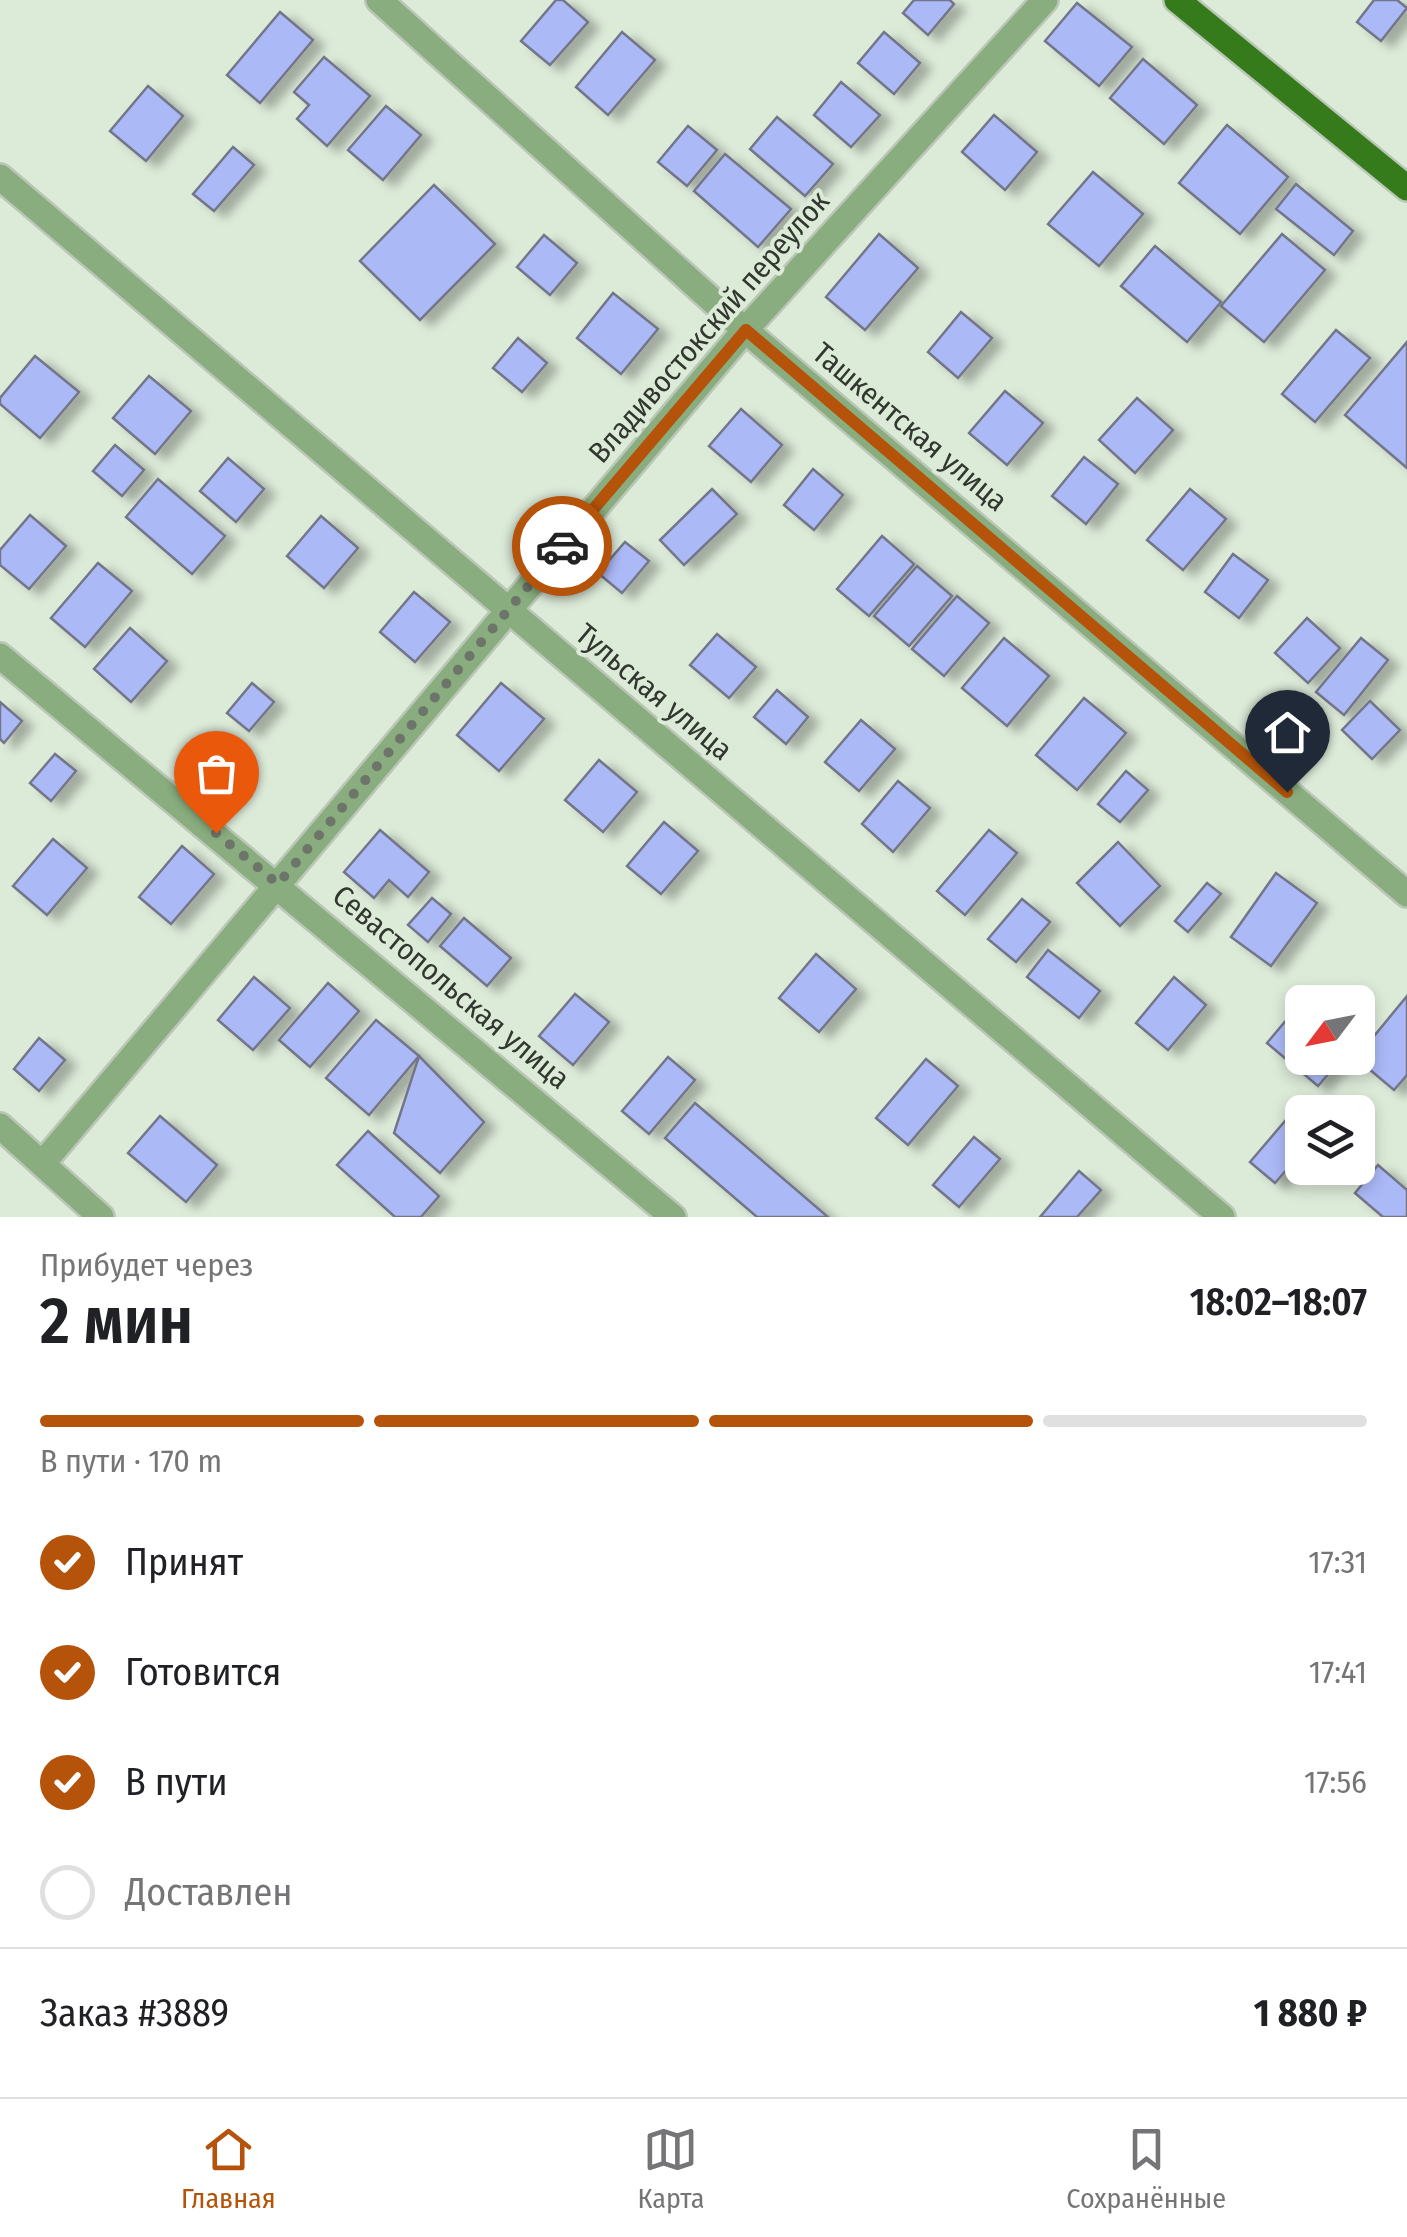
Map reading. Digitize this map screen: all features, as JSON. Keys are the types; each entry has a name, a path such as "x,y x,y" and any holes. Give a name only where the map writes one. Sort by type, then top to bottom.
{"main road":[{"path":"1177,0 1407,188"}],"street":[{"name":"Ташкентская улица","path":"379,0 746,330 1407,894"},
{"name":"Владивостокский переулок","path":"43,1163 746,330 1045,0"},
{"name":"Тульская улица","path":"0,177 1222,1217"},
{"name":"Севастопольская улица","path":"0,656 673,1217"},
{"path":"0,1126 101,1217"}],"building":[{"path":"556,0 563,0 588,22 550,65 521,41"},
{"path":"914,0 950,0 954,4 928,35 903,13"},
{"path":"1374,0 1397,0 1407,8 1381,41 1357,22"},
{"path":"1077,3 1132,47 1099,86 1045,41"},
{"path":"280,12 313,40 260,103 227,75"},
{"path":"622,32 655,60 608,115 576,87"},
{"path":"884,32 920,63 894,94 858,63"},
{"path":"324,57 370,96 327,146 297,119 309,105 294,92"},
{"path":"1143,59 1197,105 1164,144 1110,98"},
{"path":"841,82 880,115 851,147 814,115"},
{"path":"148,86 183,116 146,161 110,131"},
{"path":"386,106 421,135 383,180 348,150"},
{"path":"994,115 1037,152 1005,190 962,152"},
{"path":"777,117 833,164 805,196 750,149"},
{"path":"1227,125 1288,177 1240,234 1179,183"},
{"path":"688,126 717,150 687,186 658,162"},
{"path":"233,147 254,165 214,211 193,194"},
{"path":"725,154 791,209 758,247 694,191"},
{"path":"1093,172 1143,214 1099,266 1048,224"},
{"path":"1296,184 1353,231 1334,255 1276,209"},
{"path":"434,185 495,244 420,320 360,261"},
{"path":"879,234 918,268 865,330 826,297"},
{"path":"1282,234 1325,270 1264,342 1221,306"},
{"path":"544,235 577,263 550,295 517,267"},
{"path":"1155,246 1221,302 1187,342 1121,286"},
{"path":"613,293 658,329 621,374 577,338"},
{"path":"961,312 992,338 958,378 928,352"},
{"path":"1336,330 1370,358 1315,422 1282,394"},
{"path":"518,338 547,363 522,392 493,368"},
{"path":"1407,342 1407,468 1345,415"},
{"path":"35,356 79,392 40,438 0,404 0,398"},
{"path":"149,376 191,411 155,454 113,418"},
{"path":"1005,391 1043,423 1007,465 969,433"},
{"path":"1137,398 1173,430 1135,473 1099,440"},
{"path":"741,409 782,445 751,482 709,446"},
{"path":"115,445 144,470 122,496 93,471"},
{"path":"1084,457 1118,484 1086,524 1052,496"},
{"path":"228,458 264,489 236,522 200,491"},
{"path":"813,469 843,495 814,530 784,505"},
{"path":"158,479 225,536 192,574 126,517"},
{"path":"712,489 737,514 684,565 660,540"},
{"path":"1190,489 1226,519 1183,570 1147,540"},
{"path":"30,515 66,546 29,589 0,565 0,550"},
{"path":"321,516 358,548 324,588 287,556"},
{"path":"882,536 914,564 869,616 837,589"},
{"path":"625,542 649,561 622,593 598,573"},
{"path":"1233,554 1268,580 1239,618 1205,592"},
{"path":"98,563 132,591 85,647 51,618"},
{"path":"917,566 952,596 909,646 874,616"},
{"path":"414,592 450,622 415,662 380,632"},
{"path":"957,596 989,623 944,676 912,649"},
{"path":"1307,618 1340,648 1308,683 1275,653"},
{"path":"130,628 167,661 131,702 94,669"},
{"path":"717,634 756,667 729,698 690,665"},
{"path":"1004,638 1049,676 1007,726 962,688"},
{"path":"1361,638 1388,660 1344,715 1316,692"},
{"path":"252,683 274,702 249,731 227,713"},
{"path":"501,683 544,719 499,771 457,735"},
{"path":"777,690 808,717 786,744 754,717"},
{"path":"1084,698 1126,733 1077,790 1036,755"},
{"path":"1370,701 1400,730 1372,759 1342,730"},
{"path":"0,702 22,721 4,743 0,739"},
{"path":"861,720 895,749 859,791 825,762"},
{"path":"55,754 76,771 51,801 30,783"},
{"path":"599,760 637,792 603,832 565,800"},
{"path":"1126,771 1148,790 1120,822 1098,804"},
{"path":"898,781 930,808 893,852 862,824"},
{"path":"664,822 698,851 661,894 627,866"},
{"path":"380,830 429,872 408,897 389,880 374,898 344,872"},
{"path":"989,830 1017,853 965,915 937,891"},
{"path":"53,839 87,868 47,915 13,886"},
{"path":"1118,842 1160,886 1120,926 1077,883"},
{"path":"182,846 214,874 171,924 139,897"},
{"path":"1276,873 1317,903 1271,966 1231,937"},
{"path":"1207,883 1221,894 1188,932 1175,921"},
{"path":"432,898 451,914 428,942 408,925"},
{"path":"1022,899 1050,922 1016,962 988,939"},
{"path":"464,918 511,958 487,986 440,946"},
{"path":"1048,950 1100,991 1079,1018 1027,977"},
{"path":"816,954 856,989 819,1032 779,998"},
{"path":"254,977 290,1008 253,1050 218,1020"},
{"path":"1174,977 1206,1005 1168,1050 1136,1023"},
{"path":"328,983 359,1011 310,1067 279,1040"},
{"path":"575,994 609,1022 573,1065 539,1036"},
{"path":"1407,996 1407,1075 1394,1090 1375,1074 1375,1035"},
{"path":"376,1020 419,1056 369,1115 326,1078"},
{"path":"1285,1022 1285,1058 1267,1043"},
{"path":"39,1038 65,1060 39,1091 14,1069"},
{"path":"419,1056 484,1122 440,1173 394,1133"},
{"path":"668,1057 695,1080 649,1134 622,1111"},
{"path":"926,1059 958,1086 908,1145 876,1118"},
{"path":"1305,1075 1327,1075 1318,1086"},
{"path":"695,1103 828,1217 757,1217 665,1138"},
{"path":"160,1116 217,1165 186,1202 128,1153"},
{"path":"1285,1121 1285,1172 1275,1183 1250,1162"},
{"path":"368,1131 439,1196 421,1217 395,1217 337,1165"},
{"path":"974,1137 1000,1159 959,1207 933,1185"},
{"path":"1378,1165 1407,1190 1407,1217 1383,1217 1355,1193 1362,1185 1375,1185"},
{"path":"1079,1171 1101,1190 1077,1217 1040,1217"}],"way so far":[{"path":"216,833 278,884 562,546"}],"route":[{"path":"562,546 746,330 1287,792"}]}
